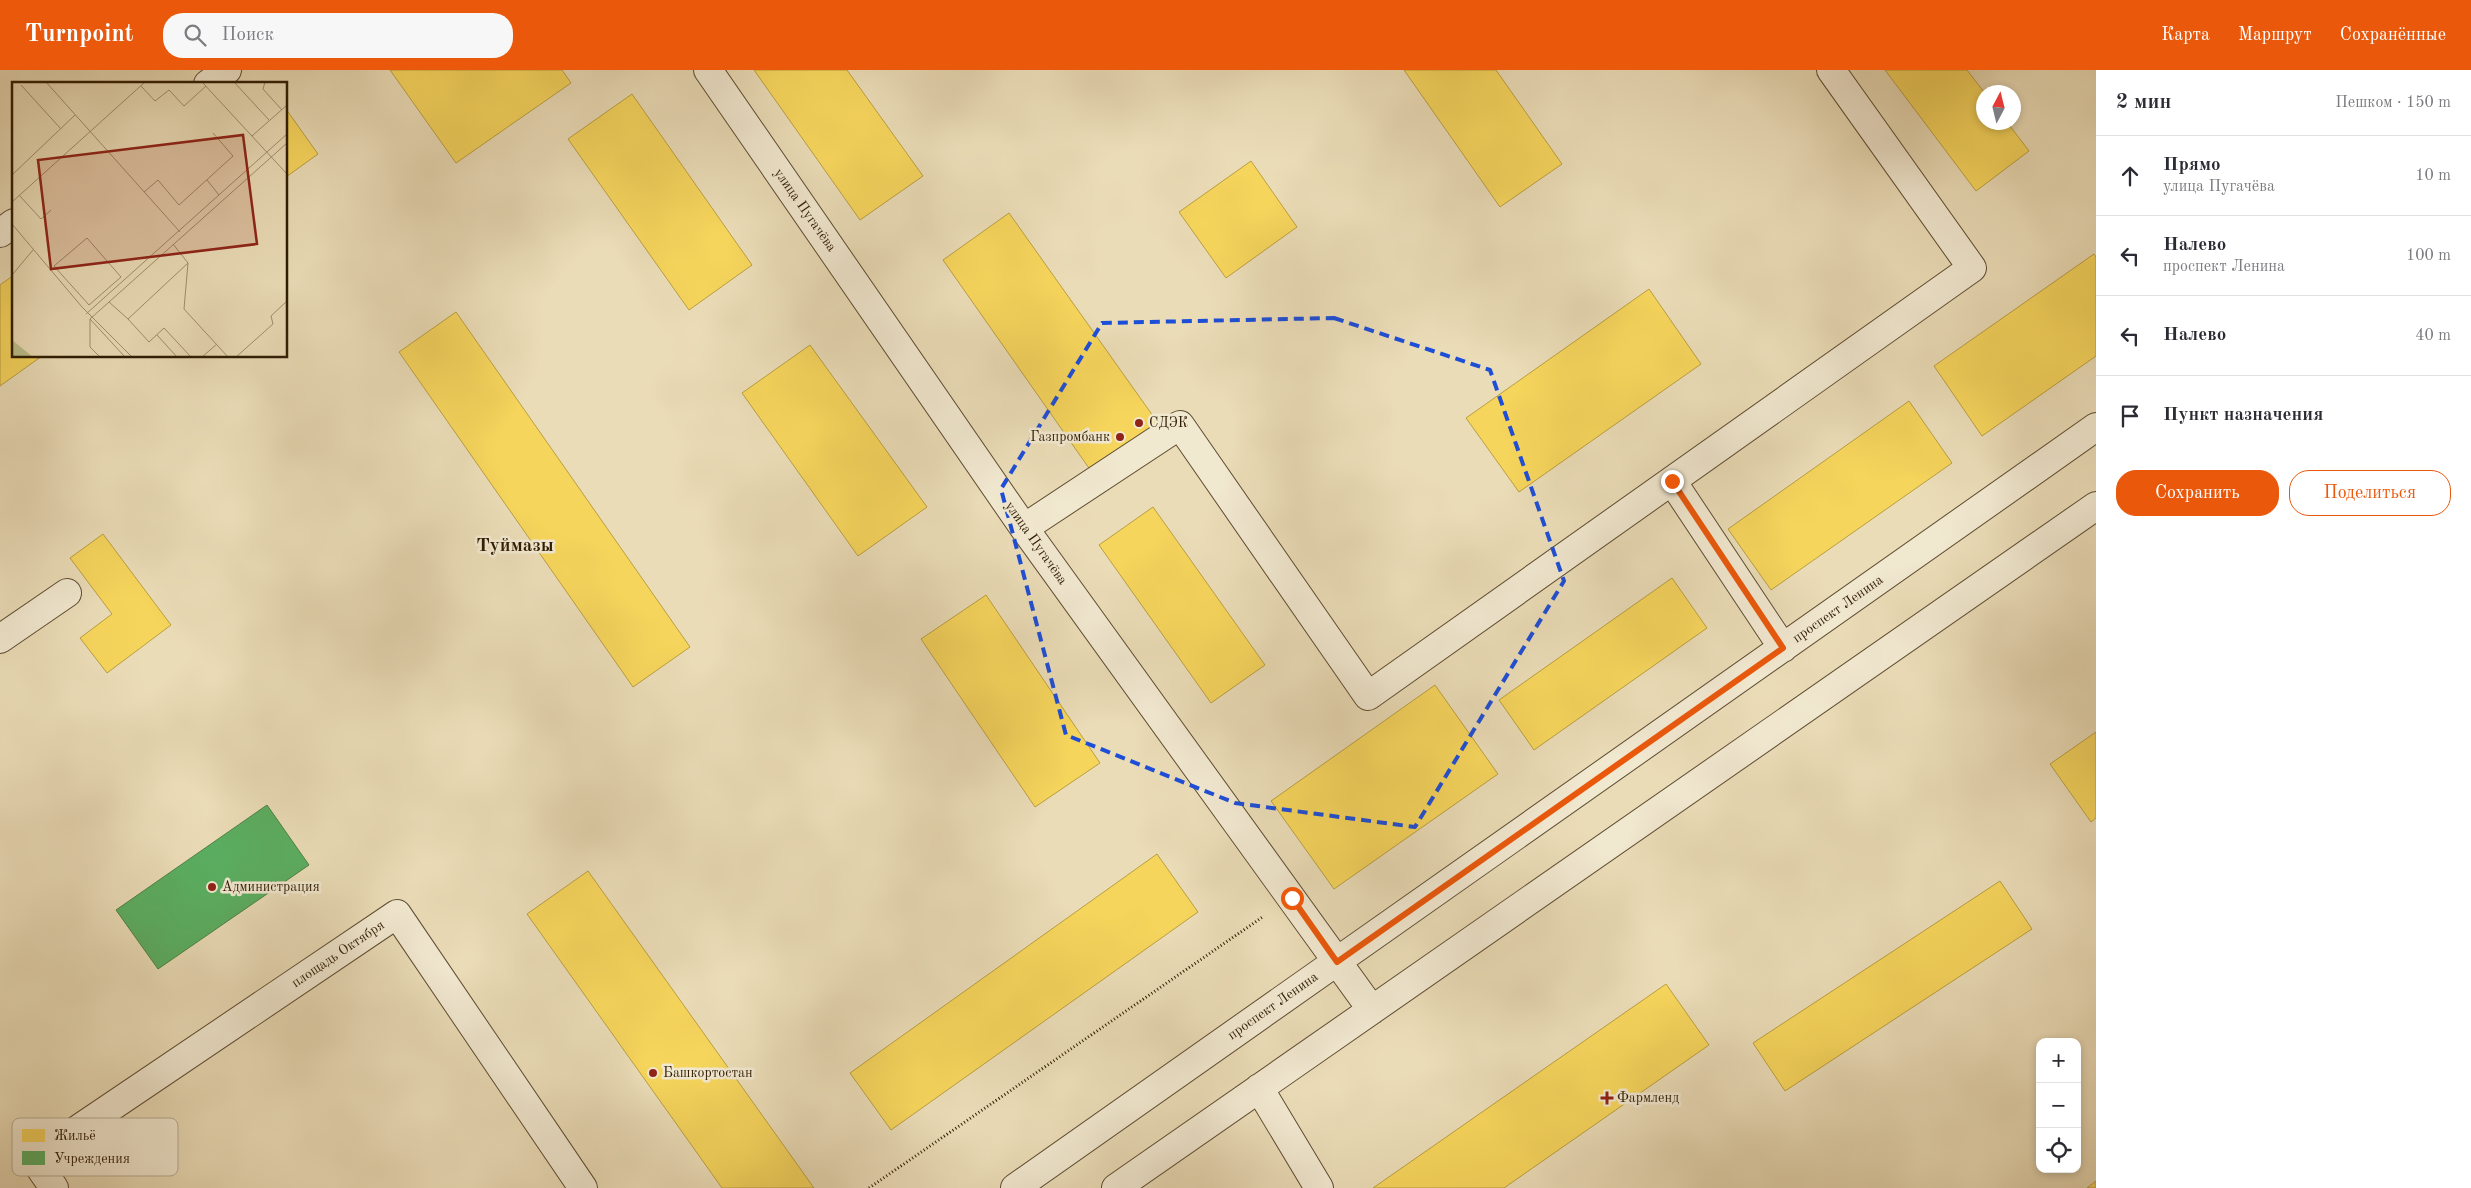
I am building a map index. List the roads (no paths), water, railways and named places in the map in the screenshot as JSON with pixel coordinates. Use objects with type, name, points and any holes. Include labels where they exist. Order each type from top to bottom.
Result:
[{"type":"street","points":[[211,82],[227,70]]},
{"type":"street","name":"улица Пугачёва","points":[[708,70],[1024,528],[1372,1010]]},
{"type":"street","points":[[1024,528],[1180,425],[1368,696],[1972,268],[1831,70]]},
{"type":"street","points":[[0,233],[12,224]]},
{"type":"street","name":"проспект Ленина","points":[[1015,1188],[2096,427]]},
{"type":"street","points":[[1672,481],[1783,648]]},
{"type":"street","points":[[1116,1188],[2096,506]]},
{"type":"street","points":[[0,639],[67,593]]},
{"type":"street","name":"площадь Октября","points":[[95,1118],[397,914],[582,1188]]},
{"type":"street","points":[[1259,1088],[1319,1188]]},
{"type":"street","name":"площадь Октября","points":[[46,1176],[54,1188]]},
{"type":"place","name":"СДЭК","points":[[1139,423]]},
{"type":"place","name":"Газпромбанк","points":[[1120,437]]},
{"type":"place","name":"Администрация","points":[[212,887]]},
{"type":"place","name":"Башкортостан","points":[[653,1073]]},
{"type":"place","name":"Фармленд","points":[[1607,1098]]},
{"type":"district","name":"Туймазы","points":[[515,546]]}]
